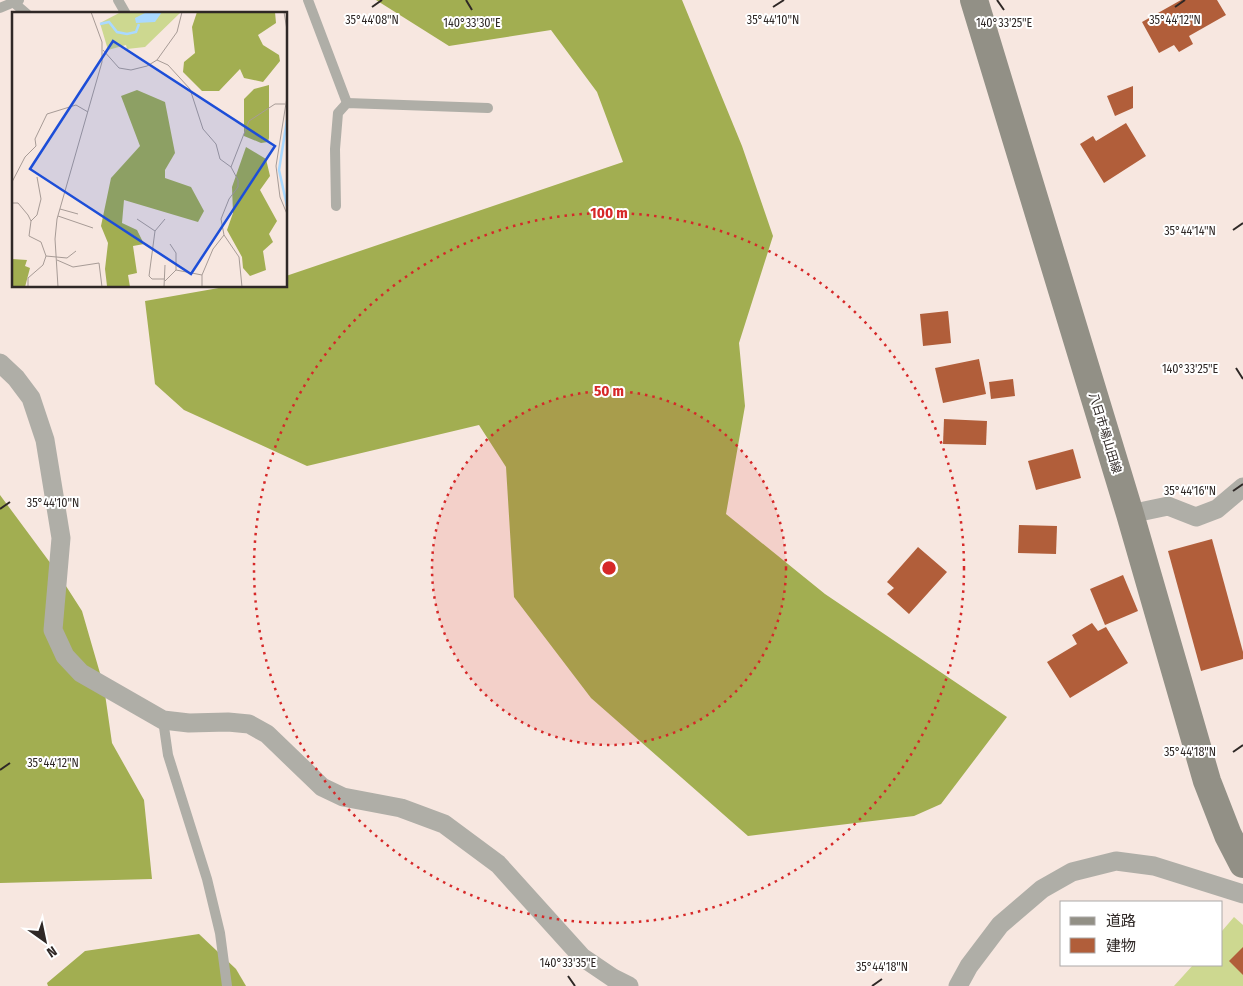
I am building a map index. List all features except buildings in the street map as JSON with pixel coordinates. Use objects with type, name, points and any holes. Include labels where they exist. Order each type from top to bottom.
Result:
[{"type":"main road","name":"八日市場山田線","points":[[974,0],[1130,514],[1207,781],[1243,864]]},
{"type":"street","points":[[0,363],[16,378],[31,398],[45,440],[61,538],[53,630],[66,656],[81,673],[163,720],[189,723],[228,722],[249,724],[267,734],[322,787],[343,797],[401,808],[444,824],[498,864],[582,957],[613,978],[629,986]]},
{"type":"street","points":[[1130,514],[1168,506],[1196,516],[1217,509],[1243,487]]},
{"type":"street","points":[[958,986],[1000,925],[1042,889],[1072,872],[1116,861],[1154,866],[1243,894]]},
{"type":"lane","points":[[118,0],[125,12]]},
{"type":"lane","points":[[308,0],[347,103]]},
{"type":"lane","points":[[0,8],[16,1],[25,12]]},
{"type":"lane","points":[[347,103],[488,108]]},
{"type":"lane","points":[[336,206],[335,149],[338,114],[347,103]]},
{"type":"lane","points":[[163,720],[168,755],[207,878],[220,933],[227,986]]},
{"type":"green space","points":[[376,0],[682,0],[742,146],[773,236],[739,343],[745,406],[726,514],[825,594],[1007,717],[941,804],[914,816],[748,836],[591,698],[514,597],[506,467],[479,425],[307,466],[184,410],[155,384],[145,301],[219,288],[288,288],[288,275],[623,162],[597,92],[551,30],[449,46]]},
{"type":"green space","points":[[0,495],[57,572],[82,611],[104,687],[112,743],[144,800],[152,879],[0,883]]},
{"type":"green space","points":[[1234,917],[1243,925],[1243,986],[1174,986],[1192,966],[1223,966],[1223,930]]},
{"type":"green space","points":[[199,934],[236,969],[246,986],[48,986],[47,983],[85,951]]}]
